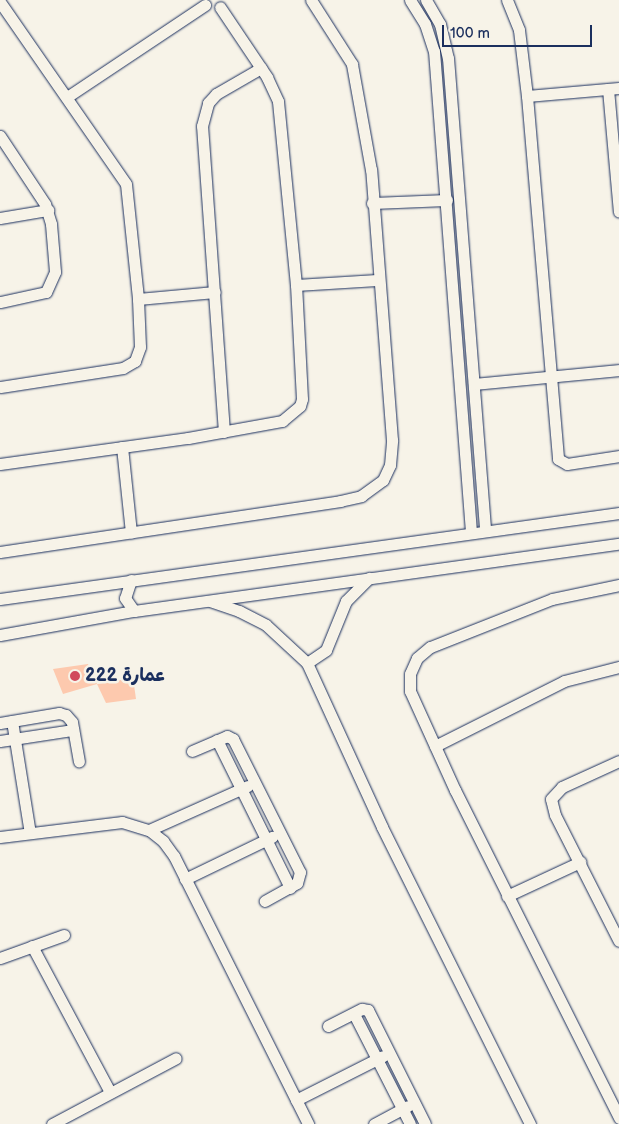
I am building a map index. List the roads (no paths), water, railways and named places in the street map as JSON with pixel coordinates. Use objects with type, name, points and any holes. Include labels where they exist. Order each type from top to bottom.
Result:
[{"type":"street","points":[[0,552],[340,501],[361,496],[384,480],[390,465],[392,440],[377,280],[371,170],[352,64],[311,0]]},
{"type":"street","points":[[410,0],[431,37],[447,200],[472,531]]},
{"type":"street","points":[[426,0],[440,24],[447,46],[485,529]]},
{"type":"street","points":[[507,0],[519,30],[527,96],[558,459],[567,464],[619,456]]},
{"type":"street","points":[[0,2],[126,184],[138,299],[140,348],[136,361],[130,366],[0,387]]},
{"type":"street","points":[[0,464],[224,432],[282,421],[300,406],[302,398],[296,285],[278,101],[261,68],[221,3],[212,9],[204,2],[67,97]]},
{"type":"street","points":[[224,432],[203,114],[216,94],[261,68]]},
{"type":"street","points":[[527,96],[613,88],[619,212]]},
{"type":"street","points":[[440,119],[453,118]]},
{"type":"street","points":[[0,136],[48,210],[55,272],[50,289],[39,294],[0,302]]},
{"type":"street","points":[[372,203],[447,200]]},
{"type":"street","points":[[0,218],[48,210]]},
{"type":"street","points":[[296,285],[377,280]]},
{"type":"street","points":[[138,299],[215,292]]},
{"type":"street","points":[[454,300],[467,299]]},
{"type":"street","points":[[474,384],[619,370]]},
{"type":"street","points":[[122,447],[131,533]]},
{"type":"street","points":[[0,599],[485,529],[619,513]]},
{"type":"street","points":[[0,635],[134,611],[619,544]]},
{"type":"street","points":[[307,662],[326,650],[346,601],[370,577]]},
{"type":"street","points":[[131,580],[125,598],[134,611]]},
{"type":"street","points":[[619,585],[552,599],[430,647],[417,658],[410,674],[410,691],[435,746],[619,1118]]},
{"type":"street","points":[[210,601],[239,611],[266,625],[307,662],[382,827],[530,1124]]},
{"type":"street","points":[[435,746],[564,681],[619,667]]},
{"type":"street","points":[[0,723],[59,713],[69,718],[79,761]]},
{"type":"street","points":[[12,721],[30,833]]},
{"type":"street","points":[[0,740],[73,730]]},
{"type":"street","points":[[192,751],[226,736],[233,739],[301,876],[290,888],[265,901]]},
{"type":"street","points":[[217,740],[290,888]]},
{"type":"street","points":[[619,761],[562,787],[551,799],[555,815],[619,941]]},
{"type":"street","points":[[149,830],[255,783]]},
{"type":"street","points":[[0,837],[122,822],[149,830],[169,848],[308,1124]]},
{"type":"street","points":[[185,879],[280,833]]},
{"type":"street","points":[[508,896],[580,862]]},
{"type":"street","points":[[0,958],[64,934]]},
{"type":"street","points":[[32,946],[110,1092]]},
{"type":"street","points":[[328,1026],[365,1009],[370,1012],[425,1124]]},
{"type":"street","points":[[354,1014],[410,1124]]},
{"type":"street","points":[[296,1100],[389,1053]]},
{"type":"street","points":[[52,1124],[176,1058]]},
{"type":"street","points":[[374,1124],[414,1103]]},
{"type":"place","name":"عمارة 222","points":[[75,676]]}]
